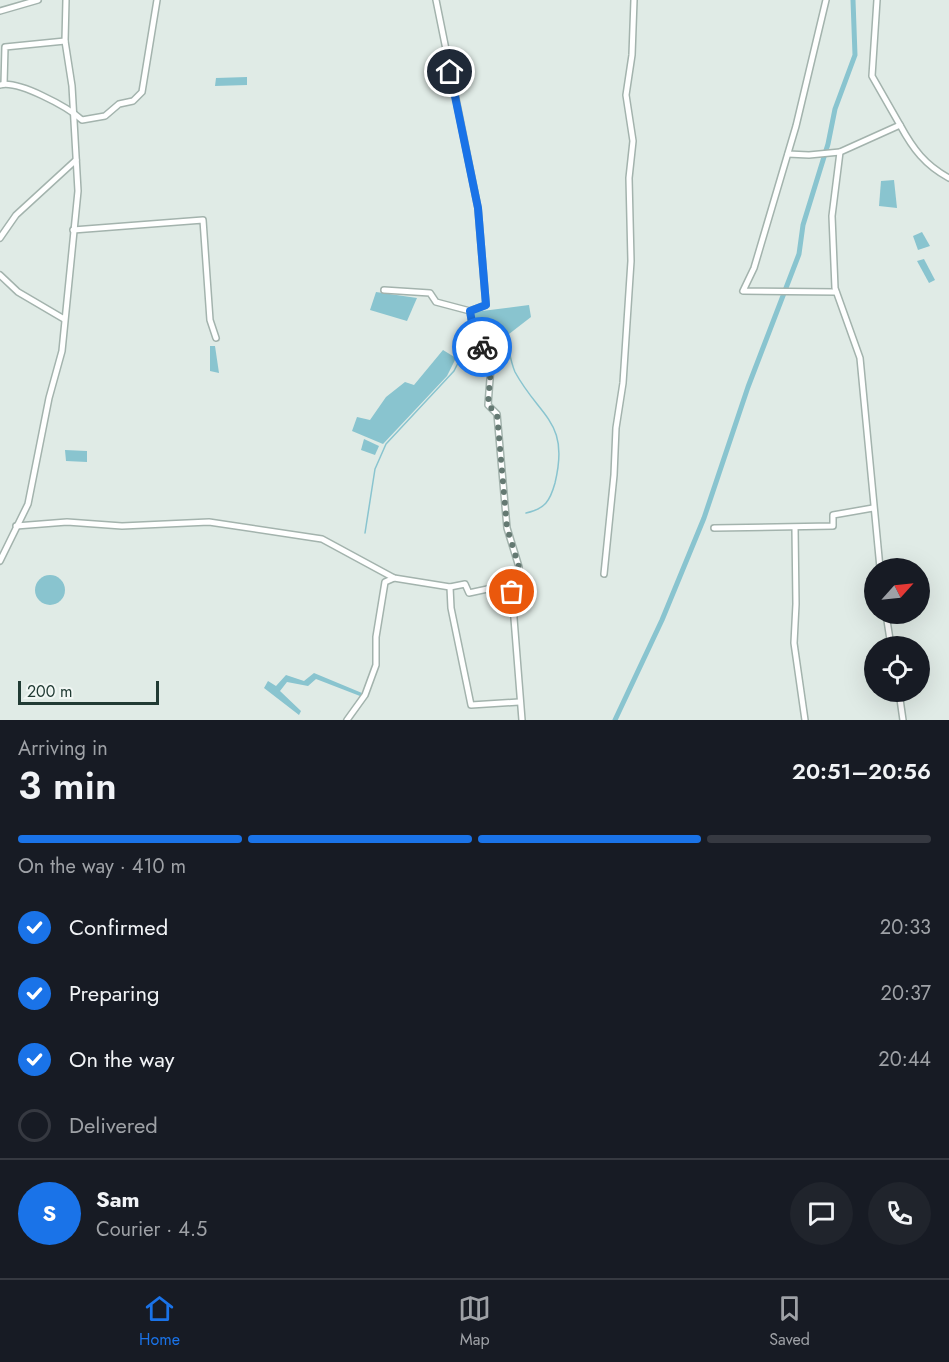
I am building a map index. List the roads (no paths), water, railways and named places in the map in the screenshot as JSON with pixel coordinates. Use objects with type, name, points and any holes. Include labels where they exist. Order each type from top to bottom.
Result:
[{"type":"street","points":[[0,10],[38,0]]},
{"type":"street","points":[[0,561],[28,504],[49,398],[62,351],[78,191],[72,86],[65,41],[66,0]]},
{"type":"street","points":[[65,41],[5,47],[2,84],[28,90],[73,112],[82,120],[105,116],[119,104],[133,102],[142,92],[157,0]]},
{"type":"street","points":[[384,290],[430,292],[436,302],[470,311],[486,305],[478,208],[436,0]]},
{"type":"street","points":[[604,574],[632,261],[629,178],[633,141],[626,95],[632,55],[634,0]]},
{"type":"street","points":[[826,0],[788,154],[754,268],[743,291],[836,292]]},
{"type":"street","points":[[877,0],[872,76],[912,147],[929,167],[949,178]]},
{"type":"street","points":[[788,154],[809,155],[838,152],[900,125]]},
{"type":"street","points":[[838,152],[832,216],[836,292],[860,358],[879,558]]},
{"type":"street","points":[[0,238],[16,215],[76,160]]},
{"type":"street","points":[[73,230],[204,220],[210,320],[216,338]]},
{"type":"street","points":[[0,275],[18,292],[64,319]]},
{"type":"street","points":[[470,311],[475,340],[485,350],[491,366],[488,405],[497,414],[507,528],[519,567],[512,592],[519,657],[519,702],[522,720]]},
{"type":"street","points":[[714,528],[833,526],[833,515],[873,508]]},
{"type":"street","points":[[16,526],[41,526],[67,522],[122,526],[209,522],[322,540],[394,578],[450,587],[465,584],[469,593],[515,583]]},
{"type":"street","points":[[795,528],[794,643],[805,720]]},
{"type":"street","points":[[347,720],[365,695],[376,665],[376,637],[385,582],[394,578]]},
{"type":"street","points":[[450,587],[451,608],[471,705],[519,702]]},
{"type":"street","points":[[900,702],[903,720]]},
{"type":"water","points":[[247,77],[247,85],[215,86],[216,78]]},
{"type":"water","points":[[894,180],[897,208],[879,206],[881,181]]},
{"type":"water","points":[[922,232],[930,246],[918,250],[913,236]]},
{"type":"water","points":[[924,259],[935,280],[929,283],[917,261]]},
{"type":"water","points":[[376,292],[417,298],[407,321],[370,310]]},
{"type":"water","points":[[529,305],[531,317],[509,334],[479,338],[474,312]]},
{"type":"water","points":[[210,346],[215,346],[219,373],[210,371]]},
{"type":"water","points":[[443,350],[456,358],[447,376],[383,444],[352,431],[357,417],[370,420],[386,397],[405,382],[414,385]]},
{"type":"water","points":[[364,439],[379,446],[375,455],[361,450]]},
{"type":"water","points":[[65,450],[87,451],[87,462],[66,461]]},
{"type":"water","points":[[50,575],[56,576],[64,584],[64,596],[56,604],[50,605],[44,604],[36,596],[35,590],[36,584],[44,576]]},
{"type":"water","points":[[314,673],[362,693],[360,696],[316,679],[308,686],[287,682],[280,691],[301,711],[299,715],[264,688],[268,681],[276,686],[286,675],[304,681]]},
{"type":"waterway","points":[[615,720],[662,620],[704,518],[748,387],[799,254],[803,225],[828,144],[835,109],[855,55],[853,0]]},
{"type":"waterway","points":[[481,342],[507,341],[515,372],[556,433],[559,462],[553,489],[546,503],[526,513]]},
{"type":"waterway","points":[[365,533],[375,469],[386,444],[454,371],[466,347],[477,343]]}]
